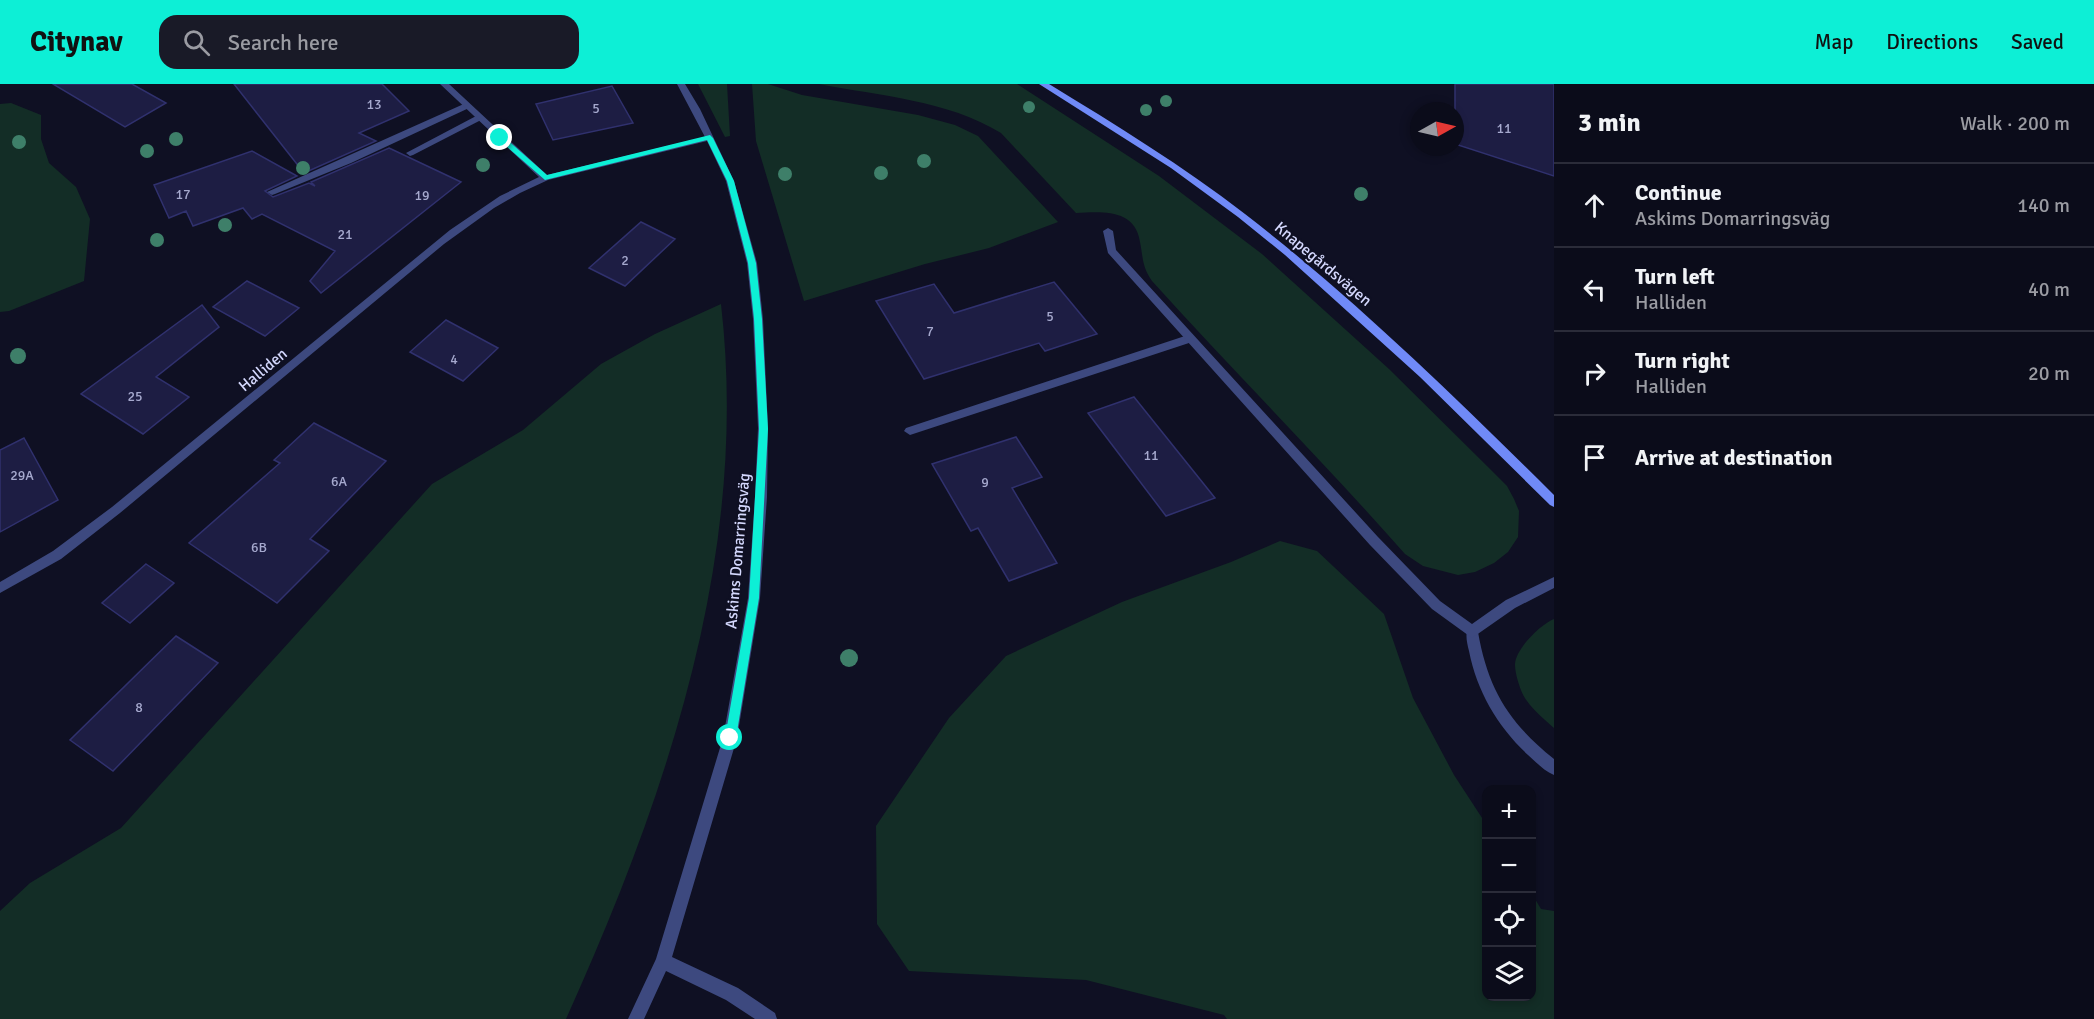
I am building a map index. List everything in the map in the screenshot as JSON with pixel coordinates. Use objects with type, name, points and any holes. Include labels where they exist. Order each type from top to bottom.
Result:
[{"type":"street","name":"Askims Domarringsväg","points":[[636,1019],[663,961],[730,738],[754,598],[761,497],[763,429],[758,319],[752,263],[730,181],[681,84]]},
{"type":"street","name":"Knapegårdsvägen","points":[[1043,84],[1192,179],[1305,267],[1387,340],[1554,502]]},
{"type":"street","points":[[449,85],[465,106],[545,178]]},
{"type":"street","points":[[272,192],[348,161],[465,106]]},
{"type":"street","points":[[410,153],[478,118]]},
{"type":"street","name":"Halliden","points":[[0,588],[57,555],[116,510],[472,218],[520,188],[545,178],[710,138]]},
{"type":"street","points":[[1108,231],[1111,251],[1188,339],[1436,605],[1472,632],[1476,661],[1492,703],[1511,730],[1554,768]]},
{"type":"street","points":[[910,431],[1188,339]]},
{"type":"street","points":[[1472,632],[1487,618],[1529,592],[1554,582]]},
{"type":"street","points":[[663,961],[732,994],[769,1019]]},
{"type":"green space","points":[[698,84],[727,84],[730,136],[725,137]]},
{"type":"green space","points":[[752,84],[768,84],[802,95],[918,115],[955,125],[978,136],[1058,222],[989,248],[925,264],[804,301],[756,141]]},
{"type":"green space","points":[[819,84],[1017,84],[1159,176],[1262,254],[1389,369],[1507,486],[1519,511],[1518,537],[1508,552],[1494,563],[1475,572],[1458,575],[1423,566],[1405,554],[1152,281],[1145,266],[1137,231],[1131,223],[1116,214],[1076,213],[1001,133],[980,122],[936,106]]},
{"type":"green space","points":[[11,103],[41,115],[41,139],[49,163],[76,187],[90,219],[84,281],[9,311],[0,312],[0,104]]},
{"type":"green space","points":[[721,304],[727,397],[723,489],[711,581],[692,671],[667,760],[637,848],[566,1019],[0,1019],[0,911],[30,883],[121,828],[432,484],[523,430],[601,364],[655,334]]},
{"type":"green space","points":[[1280,541],[1317,551],[1384,614],[1413,698],[1454,775],[1482,818],[1482,1001],[1536,1001],[1536,901],[1541,909],[1554,911],[1554,1019],[1227,1019],[1224,1015],[1086,980],[909,971],[877,924],[876,826],[949,718],[1006,656],[1122,602],[1231,562]]},
{"type":"green space","points":[[1554,619],[1554,728],[1536,712],[1525,698],[1515,665],[1524,645],[1542,626]]},
{"type":"building","points":[[53,84],[132,84],[166,103],[125,127]]},
{"type":"building","points":[[234,84],[382,84],[409,111],[359,133],[376,141],[304,173]]},
{"type":"building","points":[[1455,84],[1554,84],[1554,176],[1464,147],[1464,102],[1455,102]]},
{"type":"building","points":[[612,86],[633,123],[553,140],[536,104]]},
{"type":"building","points":[[389,148],[461,182],[321,293],[310,281],[335,251],[262,214],[252,219],[243,208],[193,226],[186,211],[169,218],[154,185],[252,151],[297,176],[265,191],[273,197],[309,183],[315,186],[311,182]]},
{"type":"building","points":[[641,222],[675,239],[625,286],[589,268]]},
{"type":"building","points":[[247,281],[299,308],[265,336],[213,307]]},
{"type":"building","points":[[1054,282],[1097,334],[1045,351],[1039,343],[924,379],[876,301],[934,284],[954,313]]},
{"type":"building","points":[[202,305],[219,327],[156,377],[189,397],[143,434],[81,394]]},
{"type":"building","points":[[446,320],[498,348],[463,381],[410,352]]},
{"type":"building","points":[[1134,397],[1215,498],[1166,516],[1088,413]]},
{"type":"building","points":[[314,423],[386,461],[310,539],[329,551],[277,603],[189,543],[280,463],[274,460]]},
{"type":"building","points":[[1016,437],[1042,477],[1012,488],[1057,563],[1009,581],[978,528],[971,531],[932,464]]},
{"type":"building","points":[[24,438],[58,500],[0,532],[0,450]]},
{"type":"building","points":[[146,564],[174,583],[130,623],[102,603]]},
{"type":"building","points":[[176,636],[218,663],[113,771],[70,740]]},
{"type":"route","points":[[500,138],[545,178],[710,138],[730,181],[752,263],[758,319],[763,429],[754,598],[730,738]]}]
